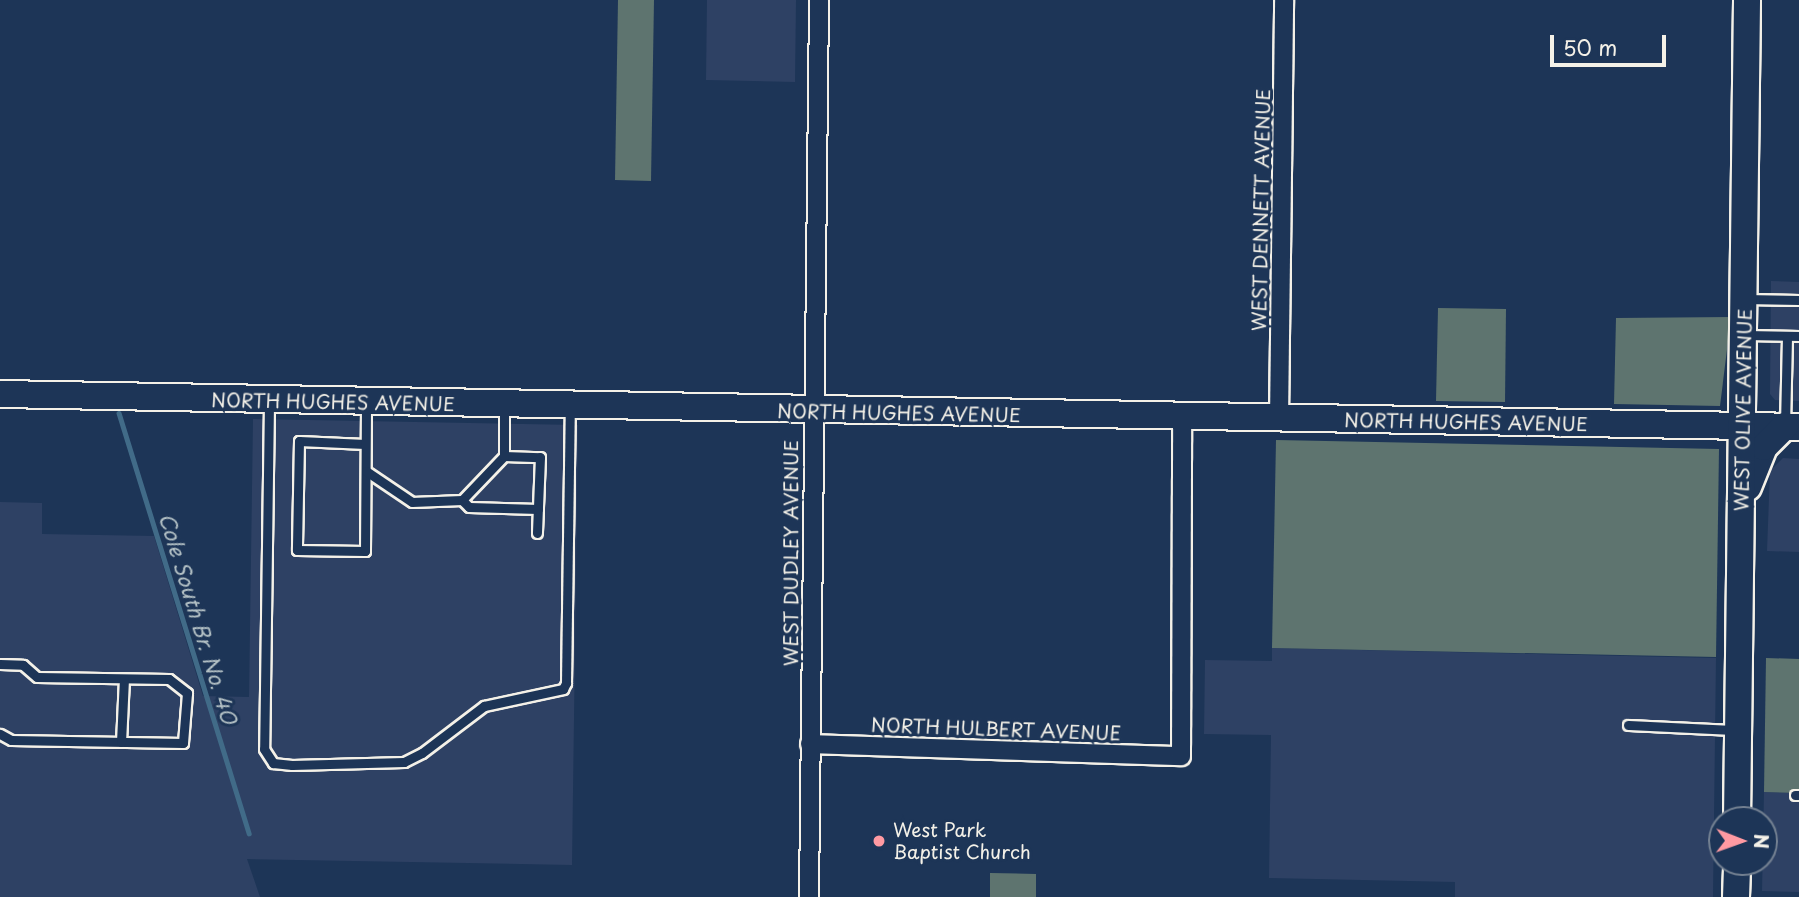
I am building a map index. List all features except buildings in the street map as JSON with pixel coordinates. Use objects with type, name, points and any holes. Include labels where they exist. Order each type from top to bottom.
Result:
[{"type":"street","name":"WEST DUDLEY AVENUE","points":[[809,897],[819,0]]},
{"type":"street","name":"WEST DENNETT AVENUE","points":[[1279,420],[1284,0]]},
{"type":"street","name":"WEST OLIVE AVENUE","points":[[1737,806],[1747,0]]},
{"type":"street","name":"NORTH HUGHES AVENUE","points":[[0,394],[813,412],[1792,426]]},
{"type":"street","name":"NORTH HULBERT AVENUE","points":[[810,744],[1181,756],[1182,418]]},
{"type":"street","points":[[1741,508],[1758,458],[1792,426]]},
{"type":"street","points":[[1736,897],[1737,876]]},
{"type":"lane","points":[[1745,299],[1799,300]]},
{"type":"lane","points":[[1744,335],[1799,336]]},
{"type":"lane","points":[[1787,336],[1792,426]]},
{"type":"lane","points":[[269,401],[264,749],[273,763],[292,765],[404,762],[422,753],[484,706],[563,689],[566,683],[570,407]]},
{"type":"lane","points":[[365,444],[299,441],[297,550],[365,551],[366,403]]},
{"type":"lane","points":[[366,471],[412,502],[462,500],[504,456],[504,406]]},
{"type":"lane","points":[[504,456],[540,457],[537,533]]},
{"type":"lane","points":[[462,500],[469,507],[538,509]]},
{"type":"lane","points":[[0,664],[23,665],[37,677],[169,679],[187,692],[183,743],[11,740],[0,734]]},
{"type":"lane","points":[[121,742],[124,679]]},
{"type":"lane","points":[[1628,725],[1737,730]]},
{"type":"shaded area","points":[[707,0],[796,0],[795,82],[706,80]]},
{"type":"shaded area","points":[[1771,281],[1799,282],[1799,401],[1775,400],[1770,394]]},
{"type":"shaded area","points":[[253,419],[578,425],[572,865],[247,859],[260,897],[0,897],[0,502],[42,503],[42,534],[154,536],[203,696],[249,697]]},
{"type":"shaded area","points":[[1783,458],[1799,459],[1799,552],[1767,551],[1770,471]]},
{"type":"shaded area","points":[[1272,648],[1716,658],[1714,806],[1708,806],[1708,876],[1713,876],[1713,897],[1455,897],[1455,882],[1269,878],[1271,735],[1204,734],[1205,660],[1272,661]]},
{"type":"shaded area","points":[[1764,792],[1799,793],[1799,892],[1762,891],[1762,876],[1778,876],[1778,806],[1764,806]]},
{"type":"green space","points":[[618,0],[654,0],[651,181],[615,180]]},
{"type":"green space","points":[[1438,308],[1506,309],[1505,402],[1436,401]]},
{"type":"green space","points":[[1731,317],[1720,406],[1614,404],[1616,318]]},
{"type":"green space","points":[[1276,440],[1719,449],[1716,657],[1272,648]]},
{"type":"green space","points":[[1766,658],[1799,659],[1799,793],[1764,792]]},
{"type":"green space","points":[[990,873],[1036,874],[1036,897],[990,897]]},
{"type":"waterway","name":"Cole South Br. No. 40","points":[[119,413],[249,833]]},
{"type":"place","name":"West Park Baptist Church","points":[[879,841]]}]
